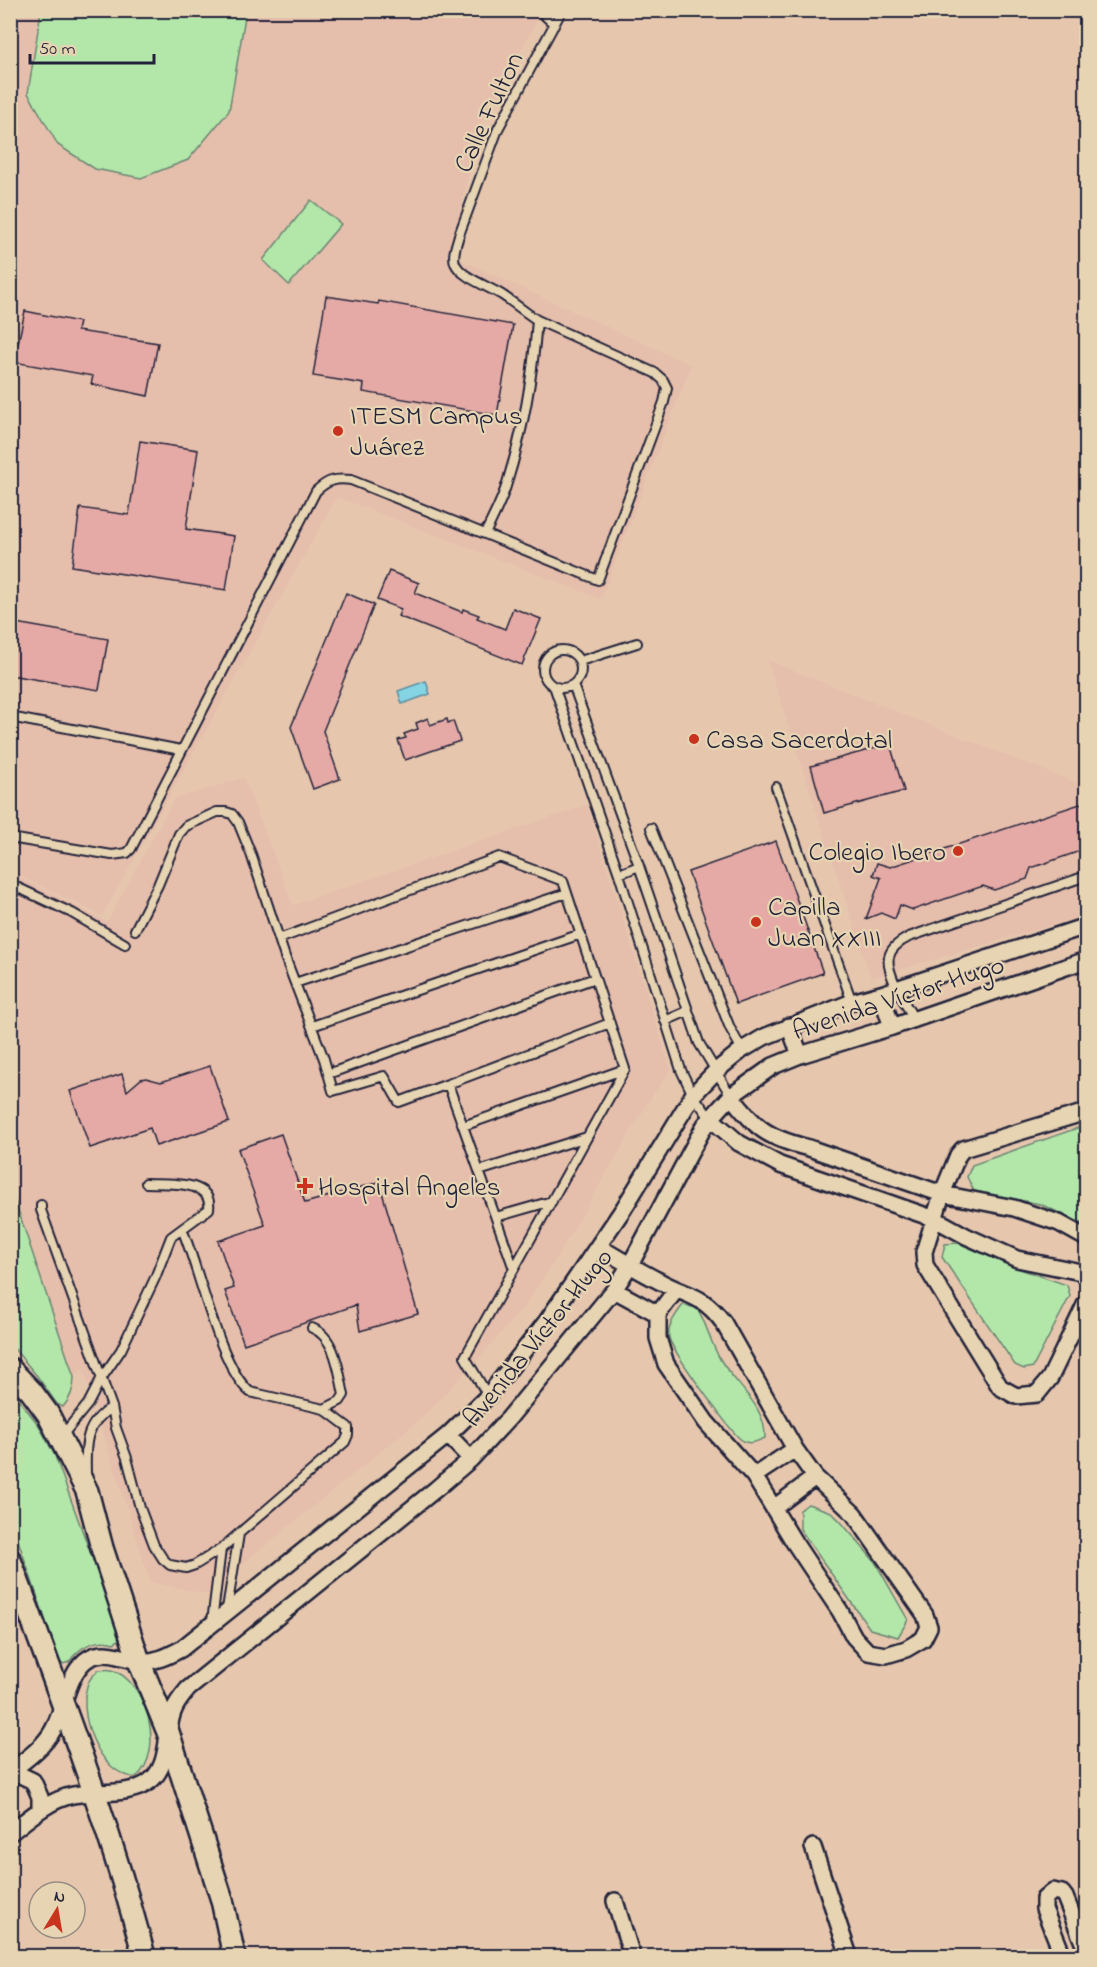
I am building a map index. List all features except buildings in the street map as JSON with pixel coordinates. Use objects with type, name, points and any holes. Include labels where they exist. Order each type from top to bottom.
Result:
[{"type":"main road","points":[[10,1369],[31,1391],[48,1414],[87,1491],[102,1548],[139,1661],[168,1732],[222,1900],[234,1956]]},
{"type":"main road","points":[[10,1560],[63,1703],[132,1909],[144,1956]]},
{"type":"street","points":[[1083,10],[1086,14]]},
{"type":"street","name":"Avenida Víctor Hugo","points":[[139,1661],[166,1657],[212,1625],[448,1435],[488,1396],[547,1321],[599,1247],[693,1095],[716,1071],[742,1050],[789,1026],[852,1002],[1086,926]]},
{"type":"street","name":"Avenida Víctor Hugo","points":[[168,1732],[173,1711],[188,1689],[471,1459],[510,1418],[614,1290],[710,1118],[730,1096],[773,1066],[800,1055],[892,1027],[1086,960]]},
{"type":"street","points":[[881,994],[892,1027]]},
{"type":"street","points":[[789,1026],[800,1055]]},
{"type":"street","points":[[730,1096],[750,1121],[763,1131],[787,1143],[942,1194],[1014,1208],[1059,1223],[1086,1238]]},
{"type":"street","points":[[1086,1112],[963,1149],[958,1155],[942,1194],[924,1252],[925,1265],[1000,1387],[1016,1395],[1037,1394],[1050,1378],[1086,1303]]},
{"type":"street","points":[[710,1118],[739,1143],[768,1160],[935,1219],[1017,1259],[1086,1273]]},
{"type":"street","points":[[800,1173],[809,1149]]},
{"type":"street","points":[[599,1247],[676,1290],[700,1298],[714,1311],[723,1322],[795,1449],[815,1478],[854,1514],[925,1615],[929,1627],[923,1639],[906,1649],[886,1655],[868,1652],[862,1647],[754,1476],[706,1422],[666,1364],[658,1338],[658,1314],[676,1290]]},
{"type":"street","points":[[614,1290],[658,1314]]},
{"type":"street","points":[[448,1435],[471,1459]]},
{"type":"street","points":[[754,1476],[795,1449]]},
{"type":"street","points":[[774,1508],[815,1478]]},
{"type":"street","points":[[40,1810],[40,1797],[33,1781],[11,1771],[43,1744],[52,1732],[81,1663],[91,1656],[105,1654],[139,1661]]},
{"type":"street","points":[[10,1833],[40,1810],[72,1795],[129,1789],[151,1780],[163,1761],[168,1732]]},
{"type":"street","points":[[813,1847],[849,1956]]},
{"type":"street","points":[[1063,1956],[1044,1909],[1044,1899],[1053,1891],[1062,1893],[1065,1897],[1086,1950]]},
{"type":"street","points":[[615,1901],[633,1956]]},
{"type":"lane","points":[[504,10],[517,10]]},
{"type":"lane","points":[[540,10],[554,24]]},
{"type":"lane","name":"Calle Fulton","points":[[537,321],[500,294],[467,276],[454,261],[459,235],[498,129],[562,10]]},
{"type":"lane","points":[[10,838],[112,855],[127,853],[143,827],[316,491],[327,481],[351,480],[597,580],[664,402],[667,388],[663,380],[655,373],[537,321],[527,399],[511,470],[498,507],[485,534]]},
{"type":"lane","points":[[580,661],[637,643]]},
{"type":"lane","points":[[554,686],[560,688],[573,685],[581,674],[580,661],[571,652],[557,651],[546,658],[543,670],[545,677],[554,686],[619,874],[681,1070],[693,1095],[710,1118]]},
{"type":"lane","points":[[573,685],[639,867],[699,1043],[730,1096]]},
{"type":"lane","points":[[10,717],[181,750]]},
{"type":"lane","points":[[776,787],[852,1002]]},
{"type":"lane","points":[[135,930],[158,885],[179,834],[186,826],[217,812],[226,812],[232,814],[238,822],[251,854],[333,1091],[384,1076],[399,1102],[610,1023]]},
{"type":"lane","points":[[651,828],[730,1028],[742,1050]]},
{"type":"lane","points":[[279,939],[499,857],[563,881],[625,1070],[465,1357],[488,1396]]},
{"type":"lane","points":[[619,874],[639,867]]},
{"type":"lane","points":[[914,1019],[891,972],[889,957],[898,942],[1086,876]]},
{"type":"lane","points":[[10,884],[72,913],[125,944]]},
{"type":"lane","points":[[295,983],[567,893]]},
{"type":"lane","points":[[312,1026],[581,934]]},
{"type":"lane","points":[[328,1074],[595,978]]},
{"type":"lane","points":[[665,1021],[688,1011]]},
{"type":"lane","points":[[463,1126],[625,1070]]},
{"type":"lane","points":[[448,1084],[514,1269]]},
{"type":"lane","points":[[479,1171],[587,1137]]},
{"type":"lane","points":[[60,1438],[88,1404],[101,1379],[121,1350],[155,1278],[171,1237],[209,1209],[209,1197],[205,1192],[196,1188],[146,1183]]},
{"type":"lane","points":[[496,1217],[552,1201]]},
{"type":"lane","points":[[41,1205],[44,1220],[112,1407],[140,1508],[154,1545],[170,1565],[186,1568],[195,1566],[221,1549],[345,1442],[348,1427],[324,1409],[250,1392],[242,1385],[235,1376],[223,1346],[183,1229]]},
{"type":"lane","points":[[312,1328],[318,1331],[330,1346],[337,1363],[344,1395],[340,1401],[324,1409]]},
{"type":"lane","points":[[87,1491],[85,1454],[89,1431],[99,1414],[112,1407]]},
{"type":"lane","points":[[227,1613],[239,1534]]},
{"type":"lane","points":[[212,1625],[221,1549]]},
{"type":"shaded area","name":"ITESM Campus Juárez","points":[[10,11],[542,11],[480,125],[450,255],[691,365],[601,599],[337,497],[102,916],[11,871]]},
{"type":"shaded area","name":"Colegio Ibero","points":[[767,660],[1086,787],[1086,915],[871,978]]},
{"type":"shaded area","name":"Hospital Angeles","points":[[244,778],[293,905],[587,805],[671,1070],[650,1099],[559,1254],[526,1304],[483,1354],[423,1417],[206,1594],[150,1582],[83,1368],[74,1377],[11,1186],[11,873],[107,922],[174,799]]},
{"type":"green space","points":[[41,11],[246,11],[229,111],[188,160],[141,178],[95,169],[58,145],[28,93]]},
{"type":"green space","points":[[311,200],[341,224],[289,285],[263,260]]},
{"type":"green space","points":[[1086,1125],[1086,1225],[1040,1204],[974,1191],[967,1177],[972,1165]]},
{"type":"green space","points":[[10,1186],[74,1377],[72,1393],[63,1407],[57,1404],[11,1345]]},
{"type":"green space","points":[[958,1243],[1014,1267],[1067,1285],[1070,1296],[1033,1367],[1024,1369],[1015,1365],[942,1257],[945,1244]]},
{"type":"green space","points":[[683,1305],[697,1308],[720,1359],[755,1405],[764,1426],[765,1438],[748,1443],[737,1436],[680,1358],[669,1338],[669,1329]]},
{"type":"green space","points":[[10,1389],[38,1424],[55,1456],[120,1634],[119,1640],[114,1643],[101,1641],[88,1645],[69,1662],[63,1664],[60,1662],[11,1520]]},
{"type":"green space","points":[[808,1504],[831,1512],[875,1562],[908,1620],[898,1637],[870,1629],[800,1529],[800,1510]]},
{"type":"green space","points":[[98,1670],[112,1670],[124,1677],[135,1688],[143,1702],[151,1735],[150,1751],[145,1766],[136,1777],[123,1774],[111,1766],[93,1740],[85,1709],[85,1694],[89,1681]]},
{"type":"water","points":[[426,681],[430,694],[402,704],[398,691]]},
{"type":"place","name":"ITESM Campus Juárez","points":[[338,431]]},
{"type":"place","name":"Casa Sacerdotal","points":[[694,739]]},
{"type":"place","name":"Colegio Ibero","points":[[958,851]]},
{"type":"place","name":"Capilla Juan XXIII","points":[[756,922]]},
{"type":"place","name":"Hospital Angeles","points":[[305,1186]]}]
